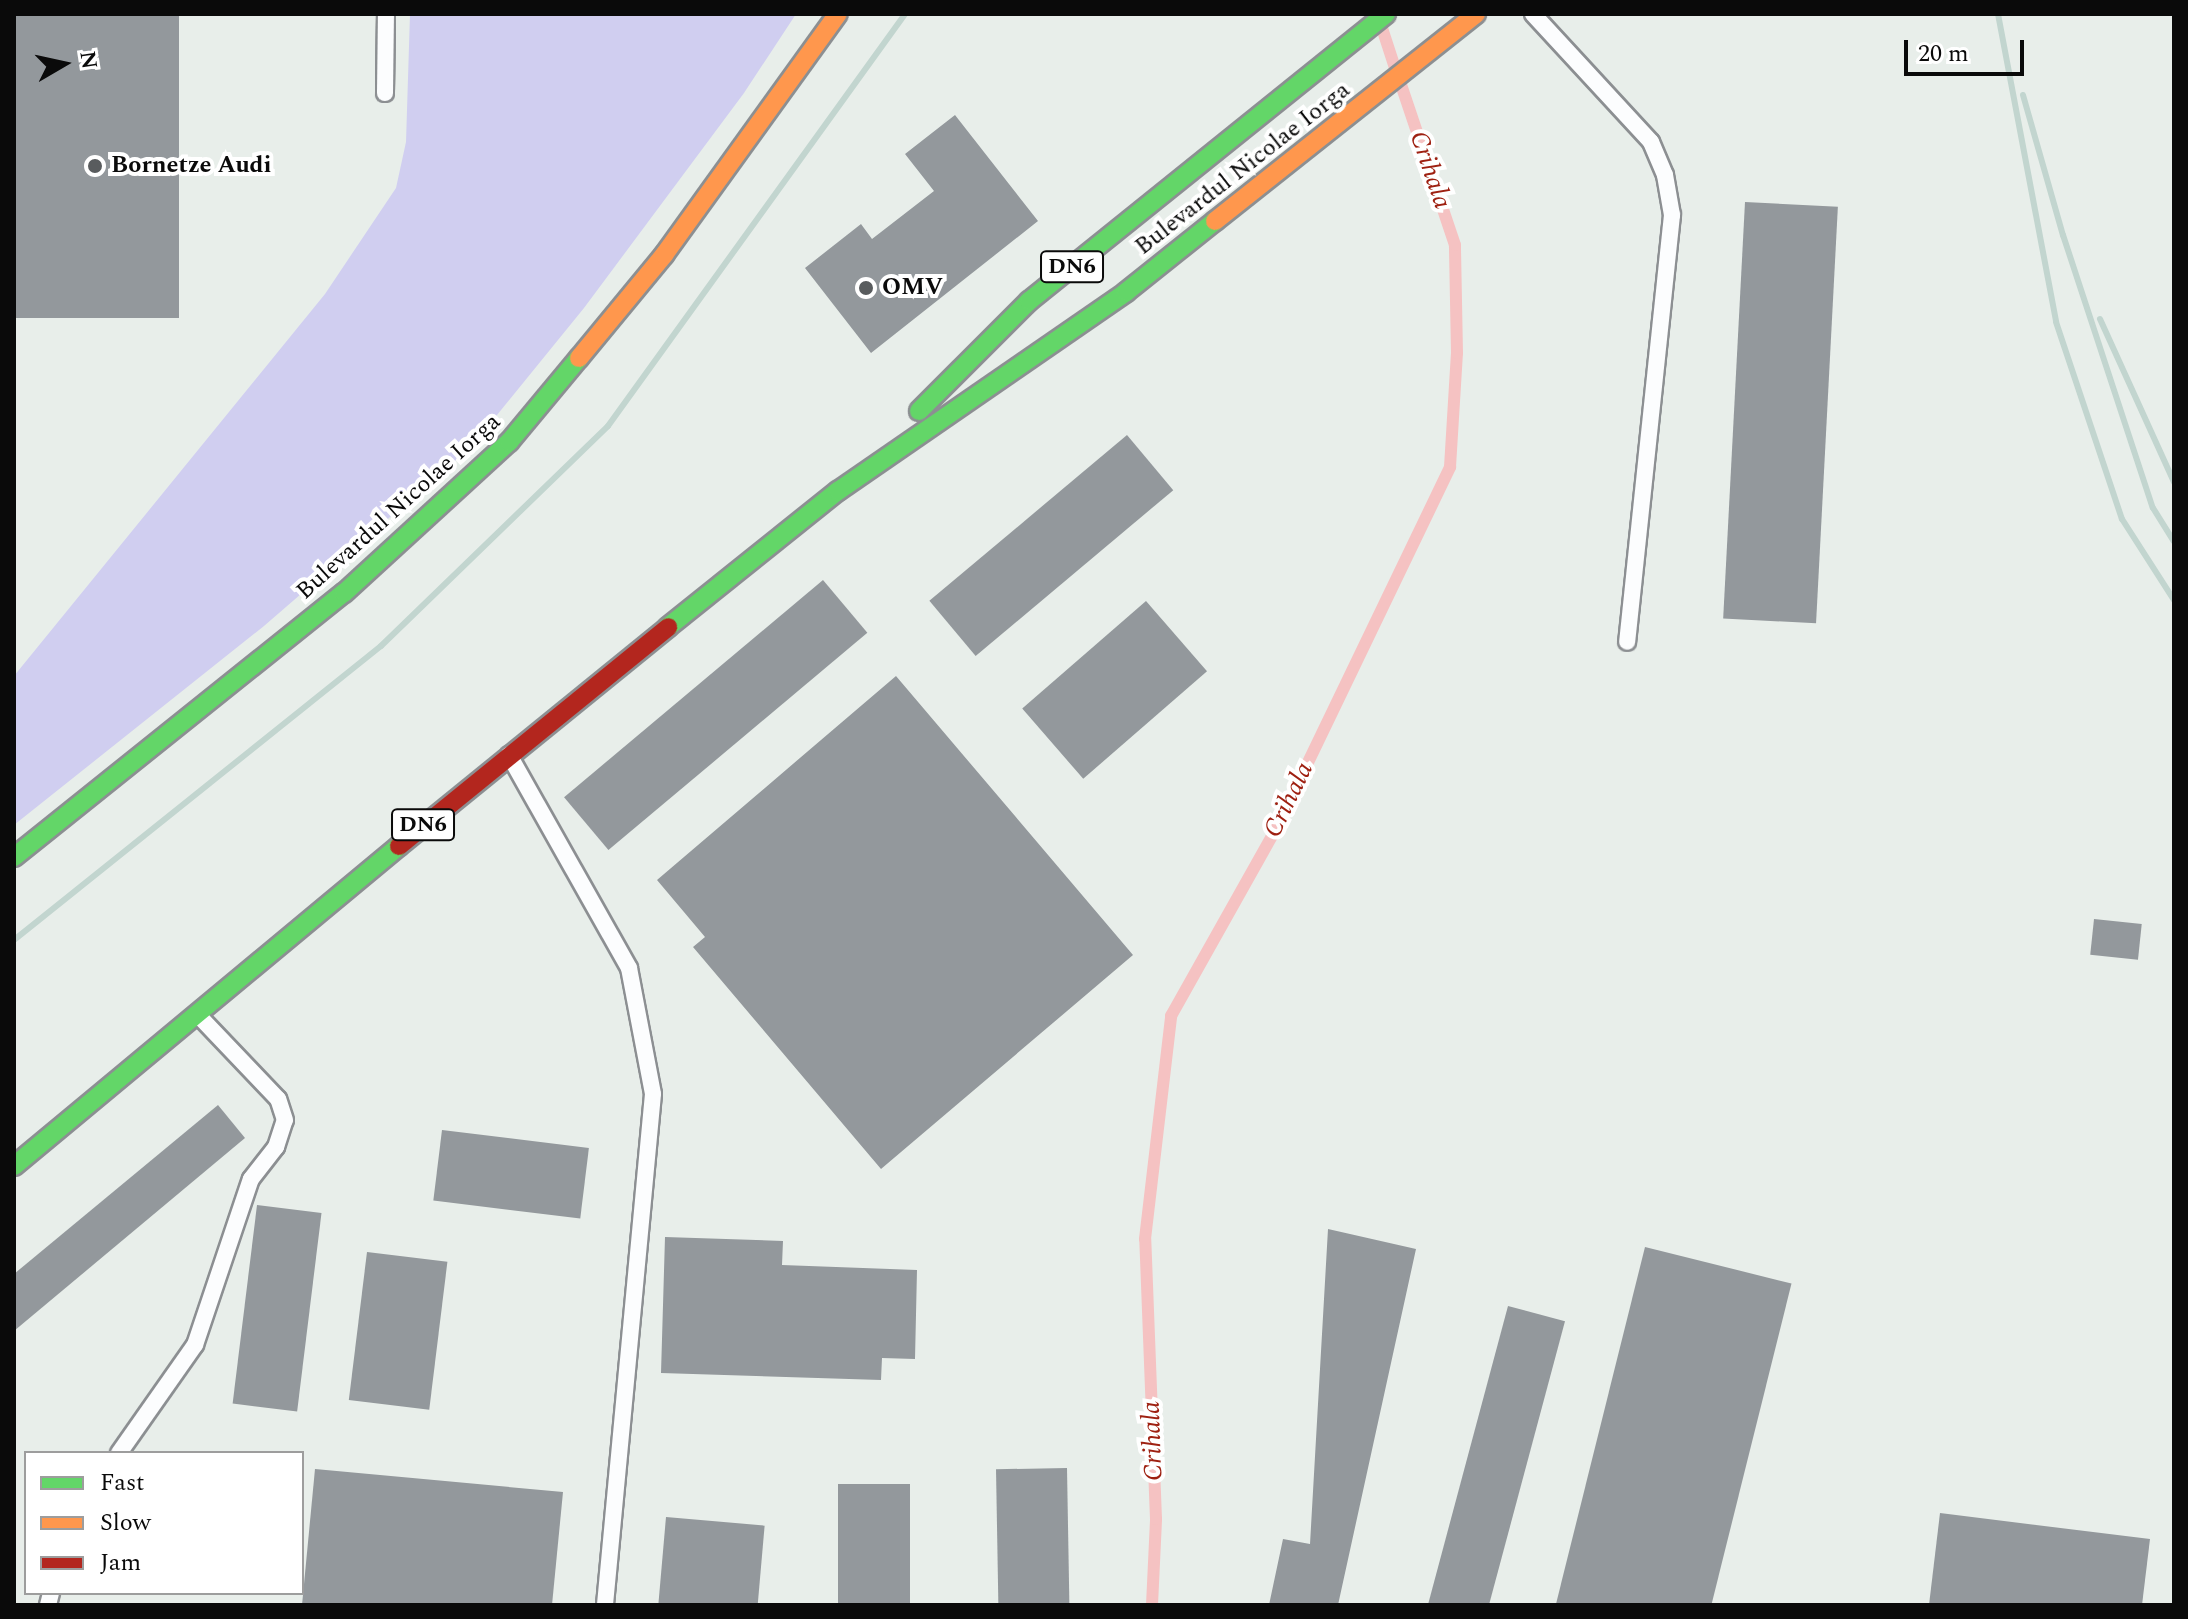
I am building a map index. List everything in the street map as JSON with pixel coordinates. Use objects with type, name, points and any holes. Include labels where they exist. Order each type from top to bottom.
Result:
[{"type":"main road","name":"Bulevardul Nicolae Iorga","points":[[14,857],[344,593],[509,442],[664,255],[838,14]]},
{"type":"main road","name":"Bulevardul Nicolae Iorga","points":[[838,491],[1029,301],[1386,14]]},
{"type":"main road","name":"Bulevardul Nicolae Iorga","points":[[14,1166],[509,754],[838,491],[1126,292],[1473,16]]},
{"type":"lane","points":[[385,93],[386,14]]},
{"type":"lane","points":[[1533,14],[1651,142],[1665,175],[1672,215],[1627,642]]},
{"type":"lane","points":[[509,754],[629,968],[653,1094],[605,1605]]},
{"type":"lane","points":[[120,1451],[195,1345],[251,1179],[276,1147],[285,1120],[278,1099],[197,1014]]},
{"type":"shaded area","points":[[14,14],[2174,14],[2174,1605],[14,1605]]},
{"type":"shaded area","points":[[410,14],[796,14],[744,93],[584,308],[471,447],[264,626],[14,825],[14,676],[325,294],[396,188],[406,142]]},
{"type":"building","name":"Bornetze Audi","points":[[14,14],[179,14],[179,318],[14,318]]},
{"type":"building","points":[[955,115],[1038,221],[871,353],[805,268],[861,224],[872,239],[934,191],[905,154]]},
{"type":"building","points":[[1745,202],[1838,207],[1816,623],[1723,618]]},
{"type":"building","points":[[1127,435],[1173,490],[976,656],[929,601]]},
{"type":"building","points":[[823,580],[867,633],[608,850],[564,797]]},
{"type":"building","points":[[1146,601],[1207,671],[1083,779],[1022,709]]},
{"type":"building","points":[[896,676],[1133,955],[881,1169],[693,947],[705,937],[657,880]]},
{"type":"building","points":[[2094,919],[2142,924],[2138,960],[2090,955]]},
{"type":"building","points":[[218,1105],[245,1138],[14,1331],[14,1274]]},
{"type":"building","points":[[442,1130],[589,1148],[580,1219],[433,1200]]},
{"type":"building","points":[[257,1205],[322,1213],[297,1411],[233,1404]]},
{"type":"building","points":[[1328,1229],[1416,1249],[1338,1605],[1269,1605],[1283,1539],[1310,1544]]},
{"type":"building","points":[[665,1237],[783,1241],[782,1265],[917,1270],[915,1359],[882,1358],[881,1380],[661,1373]]},
{"type":"building","points":[[1645,1247],[1792,1284],[1711,1605],[1556,1605]]},
{"type":"building","points":[[367,1252],[447,1262],[429,1410],[349,1400]]},
{"type":"building","points":[[1508,1306],[1565,1321],[1489,1605],[1428,1604]]},
{"type":"building","points":[[1067,1468],[1069,1605],[998,1605],[996,1469]]},
{"type":"building","points":[[315,1469],[563,1492],[552,1605],[302,1605]]},
{"type":"building","points":[[838,1484],[910,1484],[910,1605],[838,1605]]},
{"type":"building","points":[[1940,1513],[2150,1539],[2142,1605],[1929,1605]]},
{"type":"building","points":[[666,1517],[765,1526],[758,1605],[658,1605]]},
{"type":"waterway","name":"Crihala","points":[[1382,28],[1395,68]]},
{"type":"waterway","name":"Crihala","points":[[1152,1605],[1156,1519],[1145,1239],[1171,1016],[1275,831],[1450,467],[1457,353],[1455,245],[1401,85]]},
{"type":"railway","points":[[14,940],[381,646],[608,426],[905,14]]},
{"type":"railway","points":[[1998,14],[2056,322],[2122,519],[2174,600]]},
{"type":"railway","points":[[2023,95],[2063,235],[2153,508],[2174,541]]},
{"type":"railway","points":[[2100,319],[2174,482]]},
{"type":"traffic: fast","points":[[919,411],[1029,301],[1386,14]]},
{"type":"traffic: fast","points":[[668,627],[838,491],[1126,292],[1215,221]]},
{"type":"traffic: fast","points":[[14,857],[344,593],[509,442],[579,358]]},
{"type":"traffic: fast","points":[[14,1166],[399,846]]},
{"type":"traffic: slow","points":[[579,358],[664,255],[838,14]]},
{"type":"traffic: slow","points":[[1215,221],[1476,14]]},
{"type":"traffic: jam","points":[[399,846],[668,627]]},
{"type":"place","name":"Bornetze Audi","points":[[95,166]]},
{"type":"place","name":"OMV","points":[[866,288]]}]
